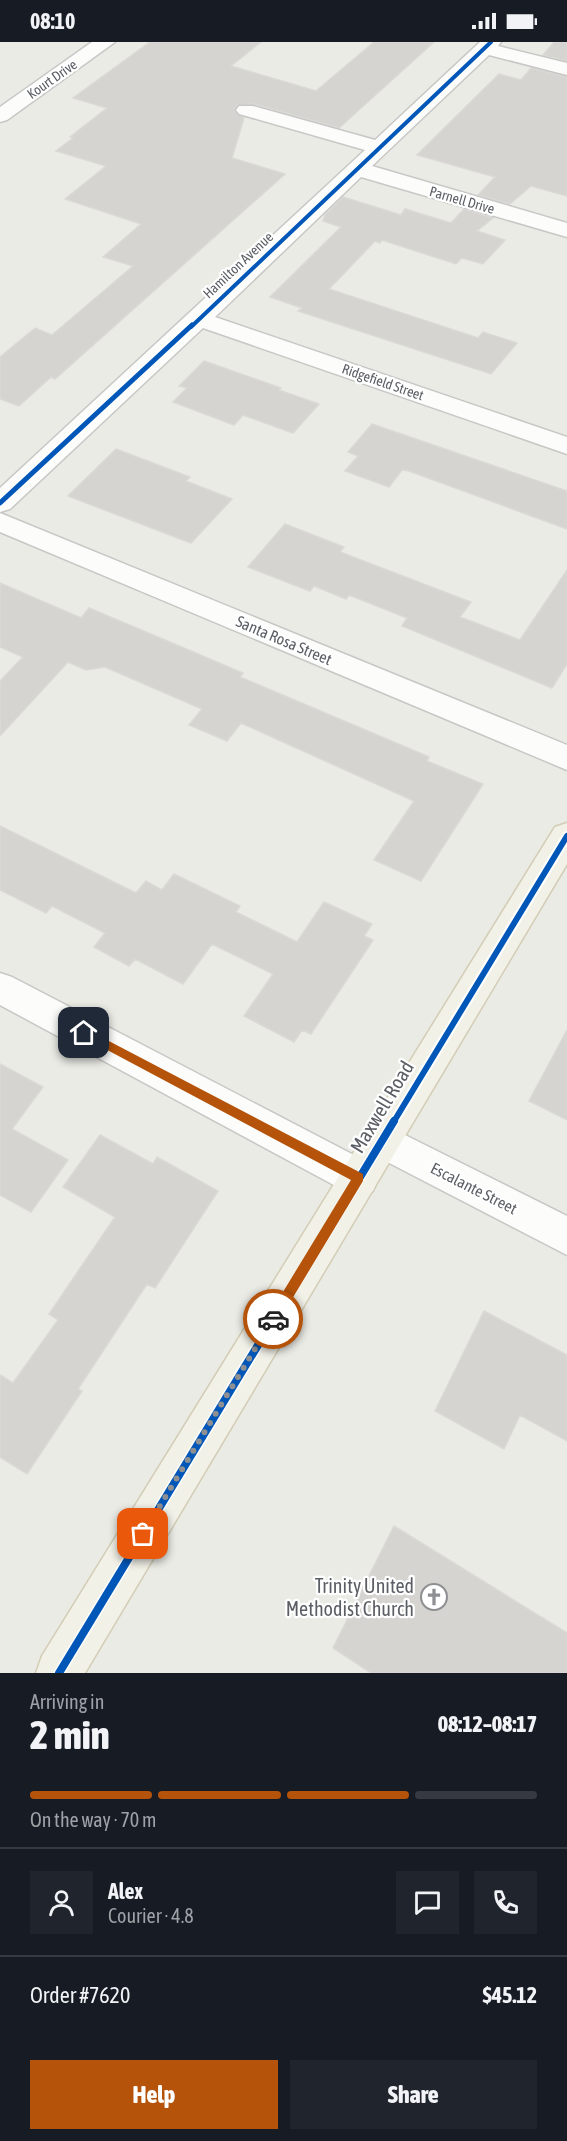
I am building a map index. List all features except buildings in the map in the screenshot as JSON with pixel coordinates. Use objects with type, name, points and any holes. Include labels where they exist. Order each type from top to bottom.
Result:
[{"type":"main road","name":"Maxwell Road","points":[[59,1673],[567,836]]},
{"type":"street","name":"Kourt Drive","points":[[0,116],[105,42]]},
{"type":"street","points":[[488,45],[567,69]]},
{"type":"street","name":"Hamilton Avenue","points":[[0,503],[199,319],[488,45]]},
{"type":"street","points":[[246,110],[380,148]]},
{"type":"street","name":"Parnell Drive","points":[[358,169],[567,230]]},
{"type":"street","name":"Ridgefield Street","points":[[199,319],[567,446]]},
{"type":"street","name":"Santa Rosa Street","points":[[0,522],[567,758]]},
{"type":"street","points":[[0,988],[359,1178]]},
{"type":"street","name":"Escalante Street","points":[[381,1140],[567,1236]]},
{"type":"cycle path","points":[[0,503],[199,319],[491,42]]},
{"type":"cycle path","points":[[59,1673],[567,836]]},
{"type":"way so far","points":[[143,1534],[273,1319]]},
{"type":"place","name":"Trinity United Methodist Church","points":[[434,1597]]},
{"type":"route","points":[[84,1033],[359,1178],[273,1319]]}]
